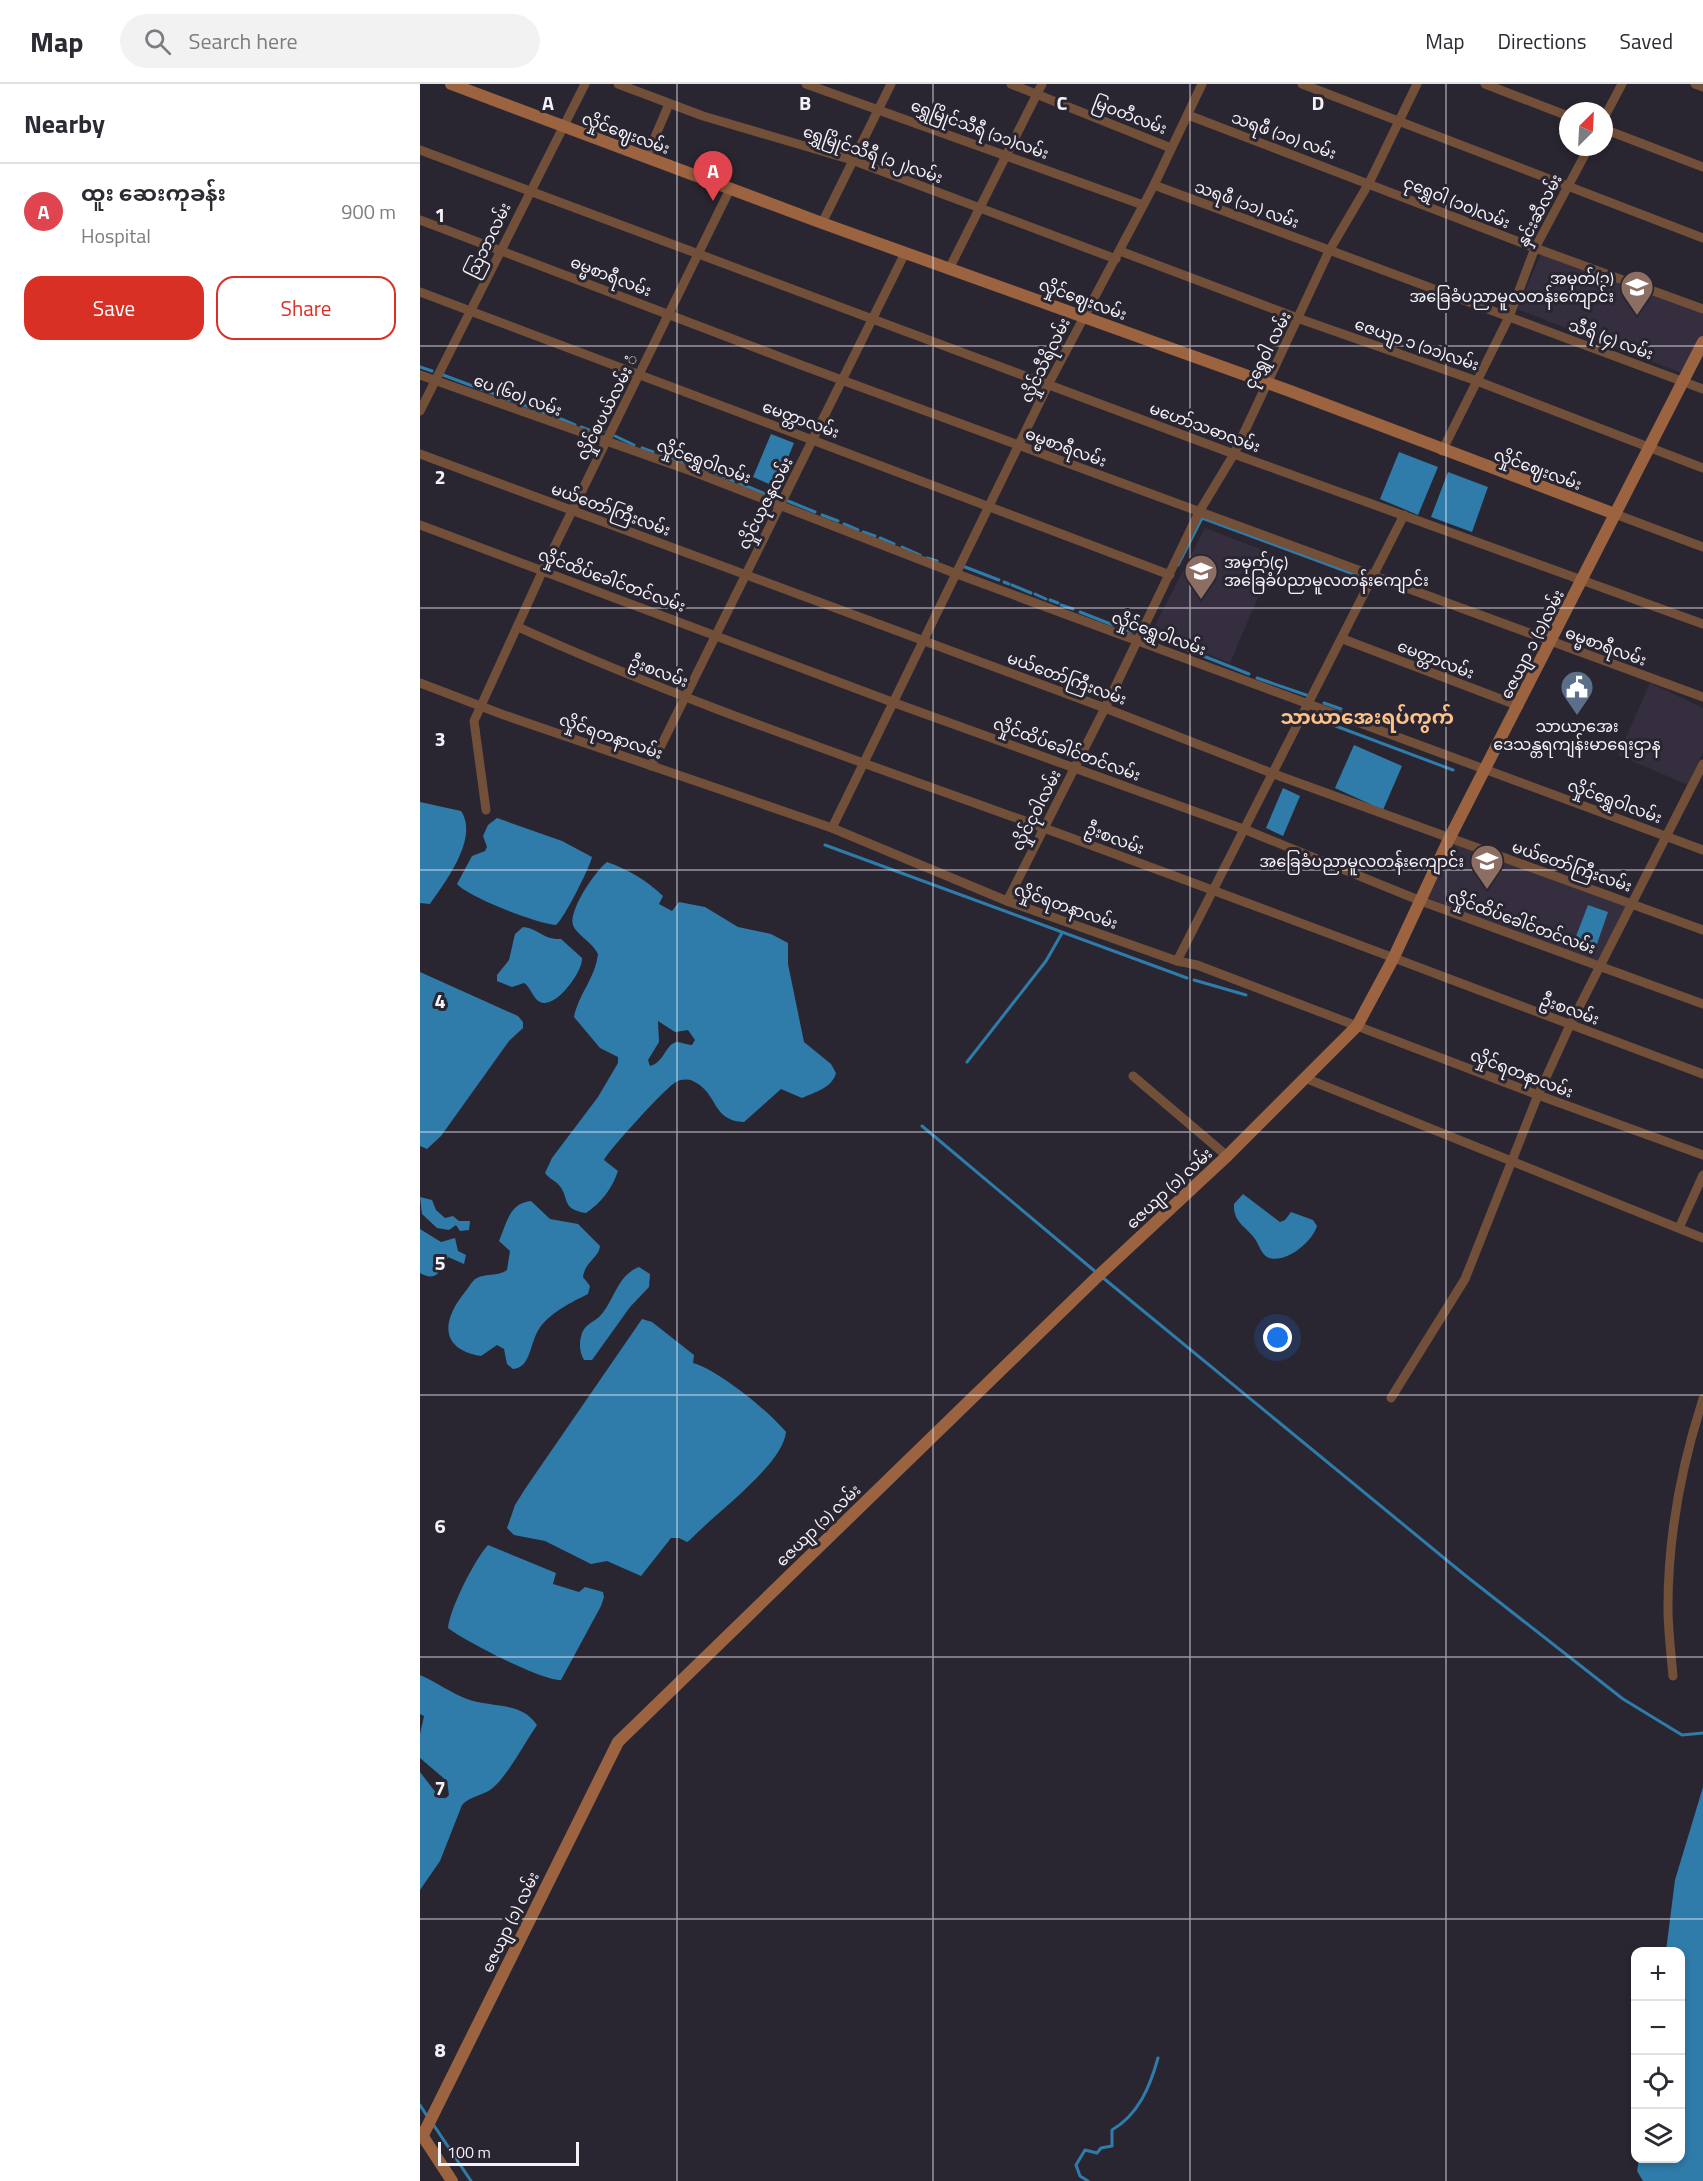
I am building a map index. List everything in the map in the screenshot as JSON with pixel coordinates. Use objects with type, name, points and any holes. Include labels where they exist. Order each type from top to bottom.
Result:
[{"type":"street","name":"လှိုင်ဈေးလမ်း","points":[[451,84],[822,223],[1266,383],[1442,451],[1703,547]]},
{"type":"street","name":"သြဘာလမ်း","points":[[420,411],[585,84]]},
{"type":"street","name":"ရွှေမြိုင်သီရီ (၁၂)လမ်း","points":[[618,84],[669,104],[852,160],[1118,255]]},
{"type":"street","name":"ရွှေမြိုင်သီရီ (၁၁)လမ်း","points":[[806,84],[1007,154],[1143,205]]},
{"type":"street","points":[[822,223],[891,84]]},
{"type":"street","name":"မြဝတီလမ်း","points":[[1011,84],[1171,148]]},
{"type":"street","points":[[949,269],[1042,84]]},
{"type":"street","points":[[1302,84],[1703,238]]},
{"type":"street","name":"ငုရွှေဝါ လမ်း","points":[[1139,635],[1199,512],[1234,454],[1266,383],[1300,319],[1329,251],[1369,183],[1417,84]]},
{"type":"street","points":[[1485,84],[1559,113]]},
{"type":"street","points":[[1612,102],[1622,84]]},
{"type":"street","points":[[1695,84],[1703,87]]},
{"type":"street","name":"လှိုင်သီရိလမ်း","points":[[832,828],[1048,385],[1154,185],[1188,115],[1198,85]]},
{"type":"street","points":[[646,158],[669,104]]},
{"type":"street","name":"သရဖီ (၁၀) လမ်း","points":[[1188,115],[1369,183]]},
{"type":"street","points":[[1613,132],[1703,167]]},
{"type":"street","points":[[420,150],[697,256]]},
{"type":"street","name":"နှင်းဆီလမ်း","points":[[1442,451],[1509,317],[1535,248],[1584,156]]},
{"type":"street","name":"ငုရွှေဝါ (၁၀)လမ်း","points":[[1369,183],[1535,248],[1703,309]]},
{"type":"street","name":"သရဖီ (၁၁) လမ်း","points":[[1154,185],[1509,317]]},
{"type":"street","name":"လှိုင်စပယ်လမ်း ံ","points":[[486,810],[474,721],[480,705],[543,570],[730,189]]},
{"type":"street","name":"ဓမ္မစာရီလမ်း","points":[[420,220],[1020,446],[1375,574],[1551,642],[1703,697]]},
{"type":"street","name":"လှိုင်ယုဇနလမ်း","points":[[651,766],[683,697],[716,636],[906,253]]},
{"type":"street","name":"ဇေယျာ ၁ (၁၁)လမ်း","points":[[1118,255],[1477,381],[1703,468]]},
{"type":"street","name":"မဟော်သဓာလမ်း","points":[[697,256],[873,318],[1234,454],[1703,624]]},
{"type":"street","name":"မေတ္တာလမ်း","points":[[420,292],[1170,575]]},
{"type":"street","name":"သီရိ (၄) လမ်း","points":[[1509,317],[1703,389]]},
{"type":"street","name":"ဇေယျာ ၁ (၁)လမ်း","points":[[1357,1026],[1393,959],[1449,839],[1519,706],[1703,342]]},
{"type":"street","name":"ပေ (၆၀) လမ်း","points":[[420,375],[605,443]]},
{"type":"street","name":"လှိုင်ရွှေဝါလမ်း","points":[[605,443],[694,472],[781,506],[1139,635],[1485,770],[1703,850]]},
{"type":"street","name":"မယ်တော်ကြီးလမ်း","points":[[420,454],[746,573],[923,642],[1105,708],[1449,839],[1703,930]]},
{"type":"street","points":[[1178,961],[1404,515]]},
{"type":"street","name":"လှိုင်ထိပ်ခေါင်တင်လမ်း","points":[[420,525],[892,702],[1246,830],[1421,901],[1703,1004]]},
{"type":"street","name":"ဦးစလမ်း","points":[[518,627],[599,664],[683,697],[1044,828],[1703,1074]]},
{"type":"street","name":"လှိုင်ငုဝါလမ်း","points":[[1007,901],[1105,708],[1139,635]]},
{"type":"street","name":"မေတ္တာလမ်း","points":[[1343,639],[1519,706]]},
{"type":"street","name":"လှိုင်ရတနာလမ်း","points":[[420,683],[832,828],[1007,901],[1178,961],[1197,965],[1538,1095],[1703,1155]]},
{"type":"street","points":[[1391,1398],[1465,1279],[1538,1095],[1570,1025],[1702,770]]},
{"type":"street","name":"ဇေယျာ (၁) လမ်း","points":[[421,2134],[618,1742],[1096,1278],[1227,1156],[1357,1026]]},
{"type":"street","points":[[1133,1076],[1227,1156]]},
{"type":"street","points":[[1305,1078],[1703,1238]]},
{"type":"street","points":[[1679,1228],[1703,1175]]},
{"type":"street","points":[[1673,1676],[1668,1607],[1676,1501],[1685,1455],[1703,1399]]},
{"type":"street","points":[[421,2134],[452,2181]]},
{"type":"shaded area","points":[[1541,254],[1703,312],[1703,336],[1684,374],[1517,309]]},
{"type":"shaded area","points":[[1205,528],[1276,555],[1230,663],[1151,633]]},
{"type":"shaded area","points":[[1650,683],[1703,708],[1703,752],[1688,785],[1618,755]]},
{"type":"shaded area","points":[[1455,844],[1627,904],[1600,964],[1428,898]]},
{"type":"water","points":[[771,434],[794,443],[776,487],[753,477]]},
{"type":"water","points":[[1399,452],[1438,467],[1418,515],[1380,499]]},
{"type":"water","points":[[1448,472],[1488,487],[1472,532],[1431,517]]},
{"type":"water","points":[[1354,745],[1402,766],[1383,810],[1335,788]]},
{"type":"water","points":[[1283,788],[1300,796],[1283,836],[1266,828]]},
{"type":"water","points":[[420,802],[461,811],[465,822],[466,834],[458,859],[430,904],[420,903]]},
{"type":"water","points":[[497,818],[562,841],[592,857],[565,913],[556,925],[504,909],[475,896],[457,884],[472,856],[485,851],[487,847],[483,836],[488,825]]},
{"type":"water","points":[[607,862],[637,876],[663,896],[659,904],[672,911],[679,902],[705,907],[738,927],[771,934],[788,943],[788,964],[804,1042],[831,1064],[836,1073],[827,1086],[802,1098],[781,1089],[744,1122],[726,1117],[707,1092],[693,1081],[676,1082],[638,1119],[604,1160],[618,1171],[605,1195],[586,1213],[572,1208],[561,1188],[545,1173],[552,1158],[598,1097],[618,1063],[618,1057],[600,1048],[574,1017],[594,971],[598,954],[575,928],[573,919],[584,891]],"holes":[[[658,1021],[675,1032],[688,1030],[695,1040],[692,1045],[673,1043],[659,1061],[650,1066],[648,1060],[659,1042]]]},
{"type":"water","points":[[1588,905],[1608,912],[1596,947],[1575,939]]},
{"type":"water","points":[[523,927],[550,938],[561,939],[582,958],[579,971],[569,986],[550,1002],[544,1003],[537,1000],[524,983],[512,987],[497,981],[497,975],[509,960],[515,934]]},
{"type":"water","points":[[420,972],[518,1016],[523,1022],[523,1028],[509,1041],[441,1136],[427,1149],[420,1146]]},
{"type":"water","points":[[1243,1194],[1280,1222],[1285,1220],[1291,1212],[1313,1220],[1317,1226],[1310,1238],[1298,1250],[1276,1259],[1269,1258],[1236,1216],[1234,1204]]},
{"type":"water","points":[[420,1197],[432,1200],[436,1210],[445,1218],[453,1216],[459,1221],[470,1221],[469,1230],[460,1231],[456,1225],[449,1230],[437,1228],[422,1214]]},
{"type":"water","points":[[531,1201],[550,1219],[578,1224],[600,1246],[584,1272],[583,1277],[590,1286],[588,1294],[561,1308],[543,1323],[536,1334],[527,1359],[519,1368],[513,1369],[507,1364],[504,1349],[497,1345],[481,1356],[458,1347],[451,1340],[449,1323],[457,1303],[473,1281],[507,1270],[510,1251],[499,1241],[513,1210]]},
{"type":"water","points":[[420,1229],[441,1242],[455,1238],[458,1251],[466,1255],[464,1264],[448,1257],[441,1270],[435,1275],[426,1276],[420,1273]]},
{"type":"water","points":[[639,1267],[650,1274],[649,1287],[630,1307],[592,1360],[584,1360],[580,1346],[584,1330],[604,1311],[625,1276]]},
{"type":"water","points":[[642,1319],[652,1322],[694,1355],[693,1363],[742,1392],[786,1432],[782,1445],[773,1459],[746,1489],[687,1542],[679,1538],[671,1538],[641,1576],[607,1561],[591,1564],[545,1541],[514,1535],[507,1528],[515,1505],[525,1489]]},
{"type":"water","points":[[488,1545],[556,1573],[553,1584],[579,1592],[585,1587],[603,1592],[601,1606],[561,1680],[551,1679],[521,1667],[448,1628],[464,1584]]},
{"type":"water","points":[[420,1675],[467,1699],[523,1712],[537,1725],[496,1785],[462,1805],[440,1861],[420,1890],[420,1772],[440,1798],[446,1798],[449,1795],[447,1781],[420,1758],[420,1734],[424,1716],[420,1714]]},
{"type":"water","points":[[1703,1787],[1703,2181],[1643,2181],[1637,2171],[1638,2163],[1685,2163],[1685,1947],[1667,1947],[1675,1880]]},
{"type":"waterway","points":[[420,367],[432,371]]},
{"type":"waterway","points":[[443,375],[548,414]]},
{"type":"waterway","points":[[554,416],[575,425]]},
{"type":"waterway","points":[[581,427],[597,433],[604,431]]},
{"type":"waterway","points":[[615,436],[634,445]]},
{"type":"waterway","points":[[642,448],[653,452]]},
{"type":"waterway","points":[[660,454],[688,464]]},
{"type":"waterway","points":[[695,466],[708,471]]},
{"type":"waterway","points":[[715,473],[734,481]]},
{"type":"waterway","points":[[739,483],[770,496]]},
{"type":"waterway","points":[[788,501],[815,512]]},
{"type":"waterway","points":[[822,515],[838,521]]},
{"type":"waterway","points":[[1178,565],[1202,518],[1359,576]]},
{"type":"waterway","points":[[844,524],[858,530]]},
{"type":"waterway","points":[[863,532],[875,536]]},
{"type":"waterway","points":[[880,538],[894,544]]},
{"type":"waterway","points":[[902,547],[920,555]]},
{"type":"waterway","points":[[927,558],[937,561]]},
{"type":"waterway","points":[[965,567],[999,580]]},
{"type":"waterway","points":[[1004,582],[1009,584]]},
{"type":"waterway","points":[[1012,585],[1031,593]]},
{"type":"waterway","points":[[1035,594],[1046,599]]},
{"type":"waterway","points":[[1050,600],[1058,603]]},
{"type":"waterway","points":[[1061,605],[1073,609]]},
{"type":"waterway","points":[[1080,612],[1113,625]]},
{"type":"waterway","points":[[1118,627],[1132,632],[1138,630]]},
{"type":"waterway","points":[[1145,633],[1249,674]]},
{"type":"waterway","points":[[1257,678],[1309,696]]},
{"type":"waterway","points":[[1324,703],[1341,709]]},
{"type":"waterway","points":[[1309,716],[1453,770]]},
{"type":"waterway","points":[[825,845],[1187,978]]},
{"type":"waterway","points":[[967,1062],[1046,961],[1062,933]]},
{"type":"waterway","points":[[1194,980],[1246,995]]},
{"type":"waterway","points":[[922,1126],[1097,1273]]},
{"type":"waterway","points":[[1102,1277],[1466,1576],[1623,1699],[1682,1735],[1703,1733]]},
{"type":"waterway","points":[[1088,2181],[1080,2176],[1076,2165],[1085,2150],[1097,2153],[1101,2148],[1112,2146],[1112,2130],[1129,2116],[1142,2099],[1158,2058]]},
{"type":"waterway","points":[[420,2105],[427,2116]]},
{"type":"waterway","points":[[433,2124],[471,2181]]},
{"type":"place","name":"ထူး ဆေးကုခန်း","points":[[713,201]]},
{"type":"place","name":"အမှတ်(၁) အခြေခံပညာမူလတန်းကျောင်း","points":[[1637,316]]},
{"type":"place","name":"အမှတ်(၄) အခြေခံပညာမူလတန်းကျောင်း","points":[[1201,600]]},
{"type":"place","name":"သာယာအေး ဒေသန္တရကျန်းမာရေးဌာန","points":[[1577,716]]},
{"type":"place","name":"အခြေခံပညာမူလတန်းကျောင်း","points":[[1487,890]]},
{"type":"district","name":"သာယာအေးရပ်ကွက်","points":[[1367,717]]}]
